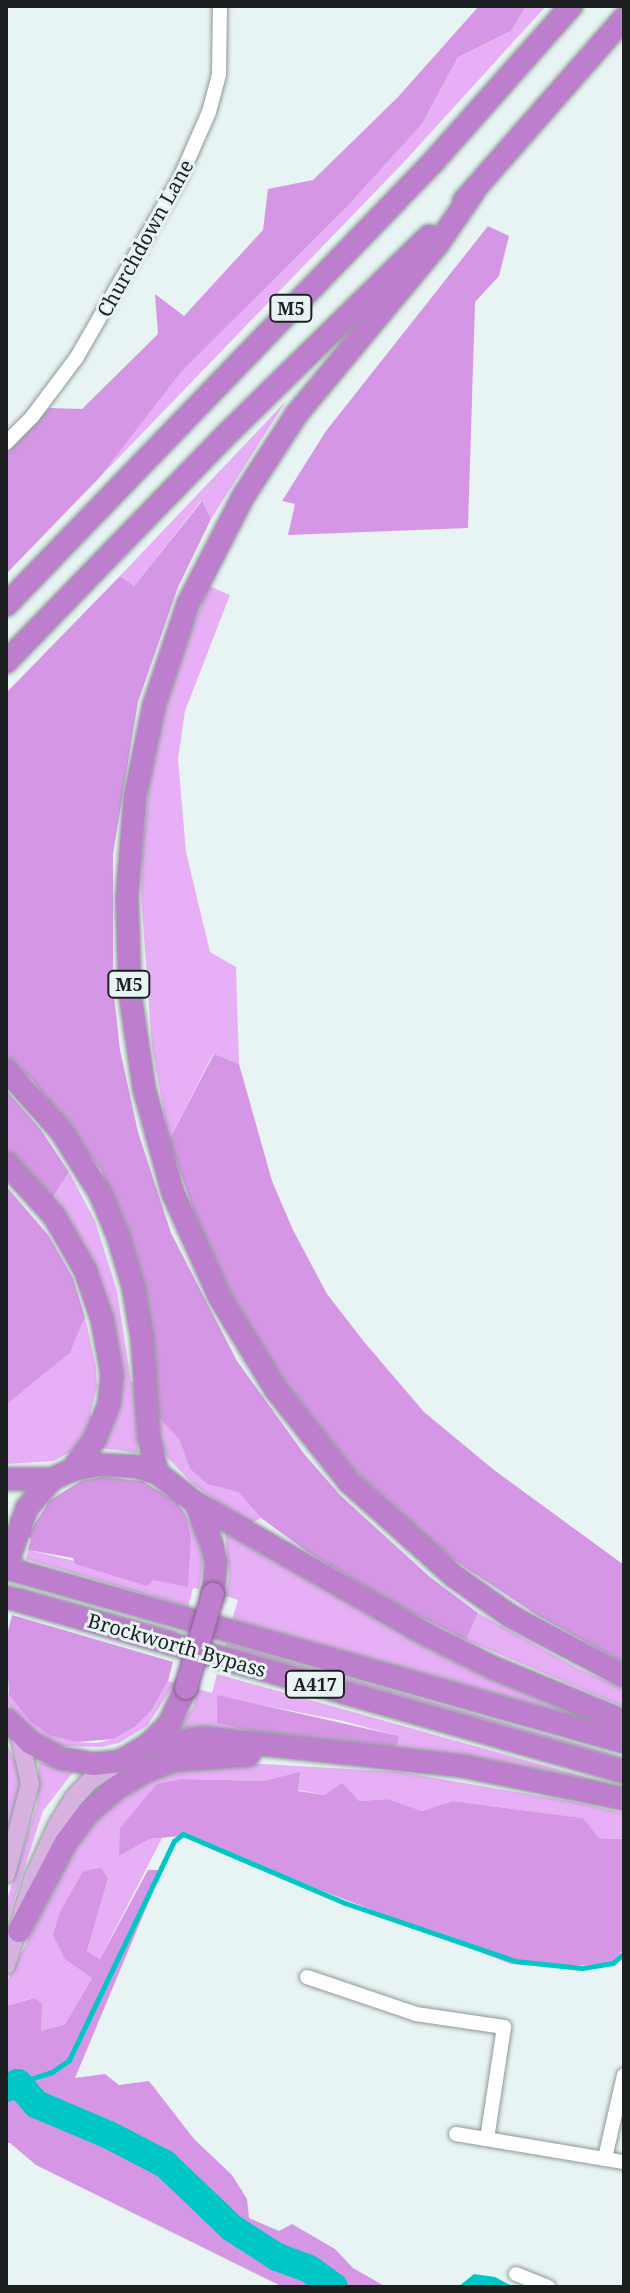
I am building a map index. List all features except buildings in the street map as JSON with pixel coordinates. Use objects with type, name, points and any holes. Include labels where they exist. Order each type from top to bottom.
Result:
[{"type":"highway","name":"M5","points":[[6,605],[434,161],[571,6]]},
{"type":"highway","name":"M5","points":[[6,662],[229,432],[474,191],[624,18]]},
{"type":"highway","name":"M5","points":[[474,191],[437,245],[296,415],[237,507],[188,604],[154,705],[135,797],[127,898],[130,994],[144,1088],[173,1193],[220,1298],[276,1390],[348,1481],[436,1562],[510,1616],[624,1676]]},
{"type":"highway","points":[[6,1070],[61,1131],[100,1193],[118,1236],[142,1338],[149,1438],[157,1473]]},
{"type":"highway","points":[[6,1163],[54,1216],[85,1270],[102,1319],[112,1374],[109,1404],[95,1439],[27,1508],[6,1567]]},
{"type":"highway","points":[[6,1479],[117,1465],[157,1473],[196,1503],[426,1634],[494,1668],[624,1721]]},
{"type":"highway","points":[[12,1726],[44,1752],[94,1764],[121,1761],[149,1744],[169,1724],[186,1688],[213,1594],[216,1562],[196,1503]]},
{"type":"highway","name":"Brockworth Bypass","points":[[6,1567],[624,1742]]},
{"type":"highway","name":"Brockworth Bypass","points":[[6,1597],[624,1772]]},
{"type":"highway","points":[[149,1744],[204,1738],[462,1766],[624,1799]]},
{"type":"highway","points":[[19,1931],[66,1842],[89,1812],[117,1788],[145,1771],[176,1760],[214,1756],[334,1752]]},
{"type":"main road","points":[[6,1874],[30,1784],[30,1770],[12,1726]]},
{"type":"main road","points":[[6,1965],[34,1876],[57,1826],[73,1799],[91,1780],[121,1761]]},
{"type":"street","name":"Churchdown Lane","points":[[6,443],[32,417],[77,357],[180,178],[209,112],[219,74],[220,6]]},
{"type":"street","points":[[307,1977],[416,2014],[504,2027],[487,2139]]},
{"type":"street","points":[[605,2158],[624,2075]]},
{"type":"street","points":[[456,2134],[624,2162]]},
{"type":"street","points":[[516,2274],[548,2287]]},
{"type":"shaded area","points":[[479,6],[526,6],[511,31],[458,57],[422,124],[344,210],[182,371],[100,477],[6,574],[6,454],[49,408],[82,409],[158,334],[155,294],[184,316],[263,230],[268,189],[313,180],[398,97]]},
{"type":"shaded area","points":[[526,6],[546,6],[404,162],[100,477],[182,371],[344,210],[422,124],[458,57],[511,31]]},
{"type":"shaded area","points":[[488,226],[509,236],[499,276],[475,302],[468,528],[288,535],[295,504],[282,501],[326,431]]},
{"type":"shaded area","points":[[286,401],[211,519],[201,501],[134,586],[120,576]]},
{"type":"shaded area","points":[[202,501],[211,519],[178,587],[138,702],[113,854],[113,986],[120,1050],[138,1132],[171,1233],[237,1361],[305,1455],[341,1496],[430,1577],[478,1613],[466,1640],[395,1604],[309,1553],[261,1518],[238,1492],[207,1484],[190,1469],[179,1439],[158,1417],[121,1219],[101,1170],[33,1081],[6,1056],[6,693],[120,576],[134,586]]},
{"type":"shaded area","points":[[209,586],[230,595],[185,711],[178,759],[186,852],[210,952],[236,967],[239,1064],[213,1054],[169,1140],[152,1048],[141,893],[143,840],[153,749],[169,686]]},
{"type":"shaded area","points":[[214,1054],[239,1064],[272,1181],[293,1230],[327,1294],[365,1343],[424,1412],[494,1470],[624,1565],[624,1663],[535,1614],[439,1550],[353,1469],[274,1370],[247,1327],[202,1235],[169,1140]]},
{"type":"shaded area","points":[[6,1090],[41,1130],[69,1172],[51,1200],[6,1155]]},
{"type":"shaded area","points":[[69,1172],[95,1221],[117,1291],[131,1381],[135,1383],[138,1453],[101,1448],[117,1376],[51,1200]]},
{"type":"shaded area","points":[[6,1186],[49,1236],[73,1278],[85,1317],[70,1353],[6,1405]]},
{"type":"shaded area","points":[[85,1317],[96,1367],[97,1387],[90,1415],[96,1421],[89,1434],[70,1452],[54,1461],[6,1464],[6,1405],[70,1353]]},
{"type":"shaded area","points":[[158,1417],[179,1439],[190,1469],[207,1484],[238,1492],[261,1518],[248,1525],[193,1484],[167,1457],[161,1445]]},
{"type":"shaded area","points":[[102,1477],[142,1481],[176,1501],[186,1515],[191,1537],[188,1587],[153,1580],[147,1586],[75,1564],[73,1558],[28,1550],[31,1539],[27,1536],[50,1500],[81,1481]]},
{"type":"shaded area","points":[[186,1515],[198,1533],[203,1563],[199,1589],[193,1588],[188,1607],[26,1559],[28,1550],[152,1579],[191,1537]]},
{"type":"shaded area","points":[[225,1531],[422,1643],[624,1730],[232,1620],[238,1600],[226,1596],[229,1576]]},
{"type":"shaded area","points":[[18,1587],[177,1631],[175,1635],[17,1593]]},
{"type":"shaded area","points":[[478,1613],[579,1669],[624,1689],[624,1707],[466,1640]]},
{"type":"shaded area","points":[[12,1615],[173,1662],[168,1681],[151,1711],[136,1726],[114,1739],[77,1742],[49,1735],[30,1721],[9,1695],[6,1639]]},
{"type":"shaded area","points":[[226,1643],[624,1757],[624,1764],[224,1648]]},
{"type":"shaded area","points":[[217,1674],[608,1783],[605,1789],[395,1752],[398,1736],[343,1721],[217,1696],[284,1738],[179,1727],[193,1707],[198,1689],[212,1693]]},
{"type":"shaded area","points":[[168,1681],[175,1683],[147,1726],[119,1743],[101,1747],[63,1746],[45,1739],[28,1728],[6,1702],[6,1682],[9,1695],[39,1728],[77,1742],[96,1743],[114,1739],[136,1726],[151,1711]]},
{"type":"shaded area","points":[[217,1695],[399,1736],[395,1752],[284,1738],[217,1723]]},
{"type":"shaded area","points":[[6,1742],[19,1768],[21,1786],[6,1843]]},
{"type":"shaded area","points":[[39,1762],[74,1771],[43,1811],[6,1925],[6,1902],[37,1805]]},
{"type":"shaded area","points":[[245,1763],[400,1772],[569,1801],[624,1813],[624,1839],[599,1838],[582,1818],[453,1801],[422,1811],[388,1799],[359,1801],[298,1790],[299,1773],[264,1781],[183,1779],[119,1856],[150,1839],[162,1838],[100,1959],[87,1951],[108,1879],[60,1912],[92,1978],[65,2024],[41,2031],[33,1998],[6,2006],[6,1983],[87,1824],[125,1789],[198,1764]]},
{"type":"shaded area","points":[[300,1772],[298,1791],[325,1795],[342,1783],[359,1801],[388,1799],[422,1811],[453,1801],[583,1818],[599,1838],[624,1839],[624,1948],[613,1963],[558,1967],[511,1964],[181,1836],[150,1839],[119,1856],[120,1828],[157,1784],[183,1779],[264,1781]]},
{"type":"shaded area","points":[[101,1868],[108,1879],[87,1951],[100,1959],[148,1870],[162,1870],[75,2078],[105,2074],[119,2085],[149,2081],[194,2139],[232,2175],[247,2199],[249,2218],[279,2231],[292,2224],[335,2249],[353,2268],[386,2287],[283,2287],[36,2165],[6,2143],[6,2006],[34,1998],[42,2004],[41,2031],[65,2024],[92,1978],[65,1959],[53,1935],[60,1912],[83,1871]]},
{"type":"water","points":[[474,2274],[495,2277],[514,2287],[458,2287]]},
{"type":"waterway","points":[[18,2083],[52,2072],[69,2060],[174,1841],[183,1834],[345,1903],[515,1961],[582,1968],[613,1963],[624,1953]]},
{"type":"waterway","points":[[6,2088],[18,2083],[36,2104],[109,2135],[165,2164],[232,2228],[277,2257],[308,2268],[334,2287]]}]
